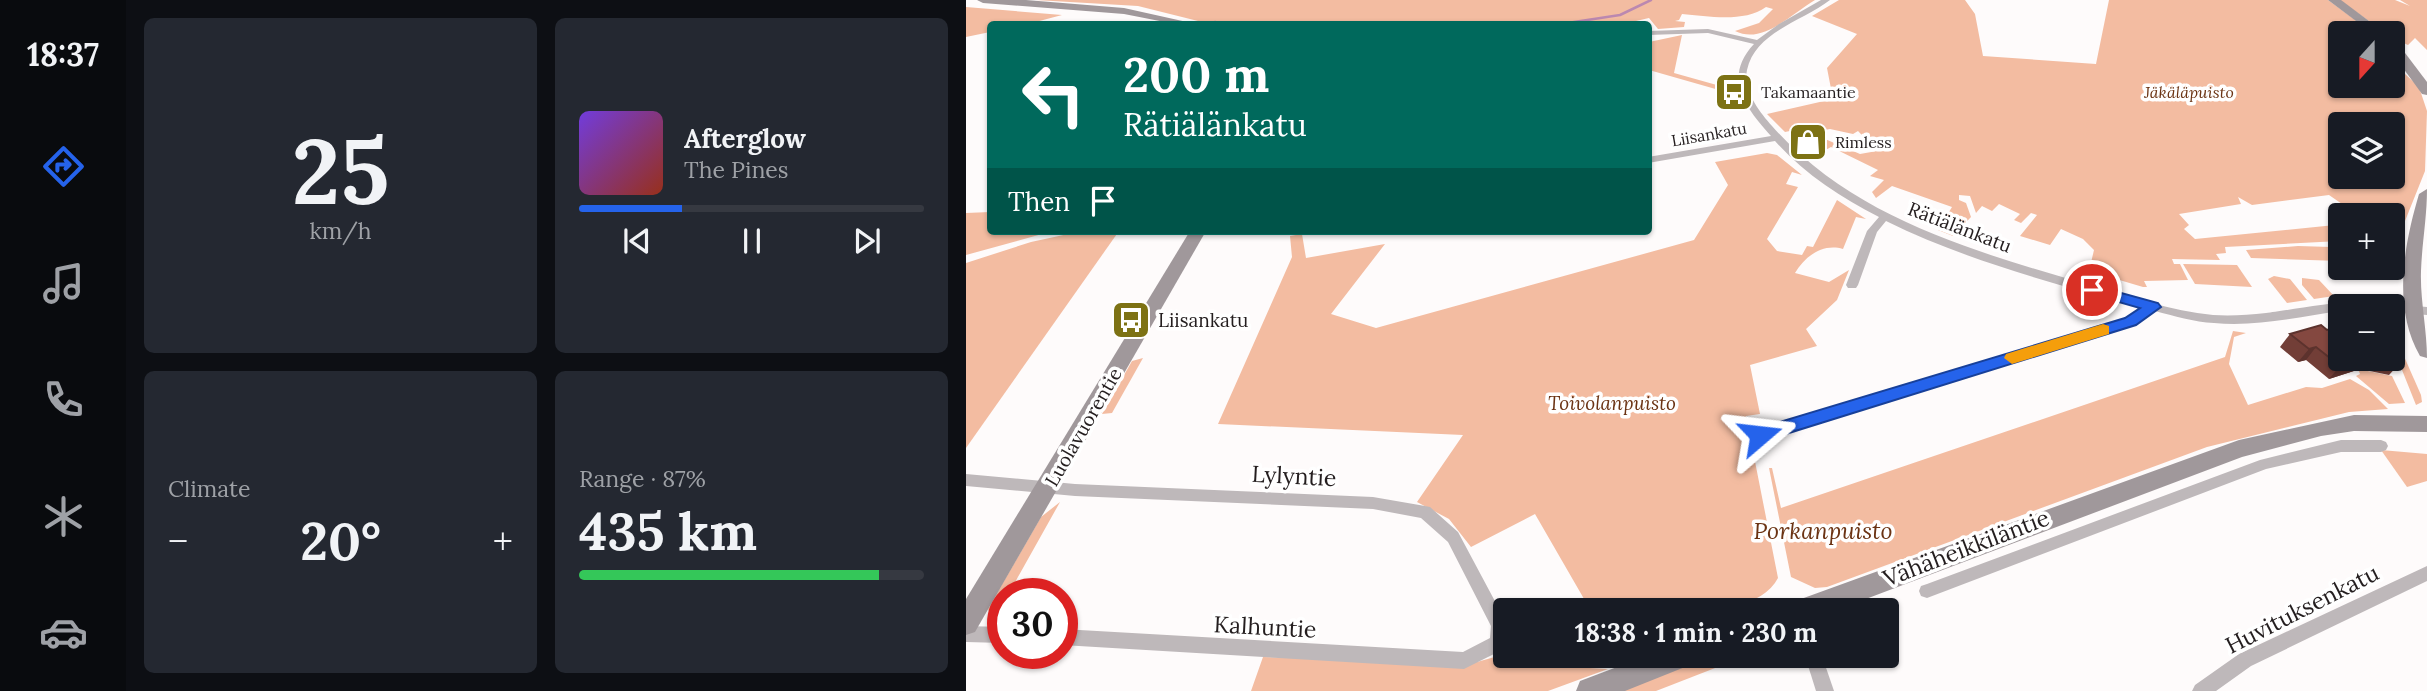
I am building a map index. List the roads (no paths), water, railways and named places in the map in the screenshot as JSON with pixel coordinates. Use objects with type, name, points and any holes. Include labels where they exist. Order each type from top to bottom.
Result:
[{"type":"street","points":[[983,0],[1124,11],[1175,21]]},
{"type":"street","points":[[1652,33],[1708,31],[1759,43],[1826,0]]},
{"type":"street","points":[[2334,0],[2363,21]]},
{"type":"street","name":"Rätiälänkatu","points":[[1759,43],[1746,61],[1742,85],[1751,104],[1776,138],[1829,182],[1885,215],[2001,262],[2153,307],[2221,320],[2328,308]]},
{"type":"street","points":[[2405,61],[2427,91]]},
{"type":"street","name":"Liisankatu","points":[[1652,159],[1776,138]]},
{"type":"street","points":[[2427,194],[2411,264],[2427,351]]},
{"type":"street","points":[[1852,285],[1872,231],[1885,215]]},
{"type":"street","name":"Luolavuorentie","points":[[966,623],[1196,235]]},
{"type":"street","points":[[1760,435],[2131,321],[2153,307]]},
{"type":"street","name":"Vähäheikkiläntie","points":[[1835,598],[2092,501],[2239,449],[2321,428],[2354,423],[2427,424]]},
{"type":"street","points":[[2321,428],[2341,446]]},
{"type":"street","name":"Vähäheikkiläntie","points":[[1927,590],[2265,464],[2341,446],[2381,446]]},
{"type":"street","name":"Lylyntie","points":[[966,480],[1048,488],[1373,503],[1425,512],[1453,537],[1499,625],[1499,643],[1464,661]]},
{"type":"street","points":[[2092,501],[2111,520]]},
{"type":"street","name":"Huvituksenkatu","points":[[2201,691],[2245,660],[2427,573]]},
{"type":"street","points":[[966,634],[987,635]]},
{"type":"street","name":"Kalhuntie","points":[[1078,638],[1464,661]]},
{"type":"street","points":[[1590,691],[1650,668]]},
{"type":"street","points":[[1818,668],[1825,691]]},
{"type":"waterway","points":[[1581,21],[1620,15],[1651,0]]},
{"type":"place","name":"Takamaantie","points":[[1734,92]]},
{"type":"place","name":"Rimless","points":[[1808,142]]},
{"type":"place","name":"Liisankatu","points":[[1131,320]]},
{"type":"park label","name":"Jäkäläpuisto","points":[[2189,92]]},
{"type":"park label","name":"Toivolanpuisto","points":[[1612,403]]},
{"type":"park label","name":"Porkanpuisto","points":[[1823,531]]}]
